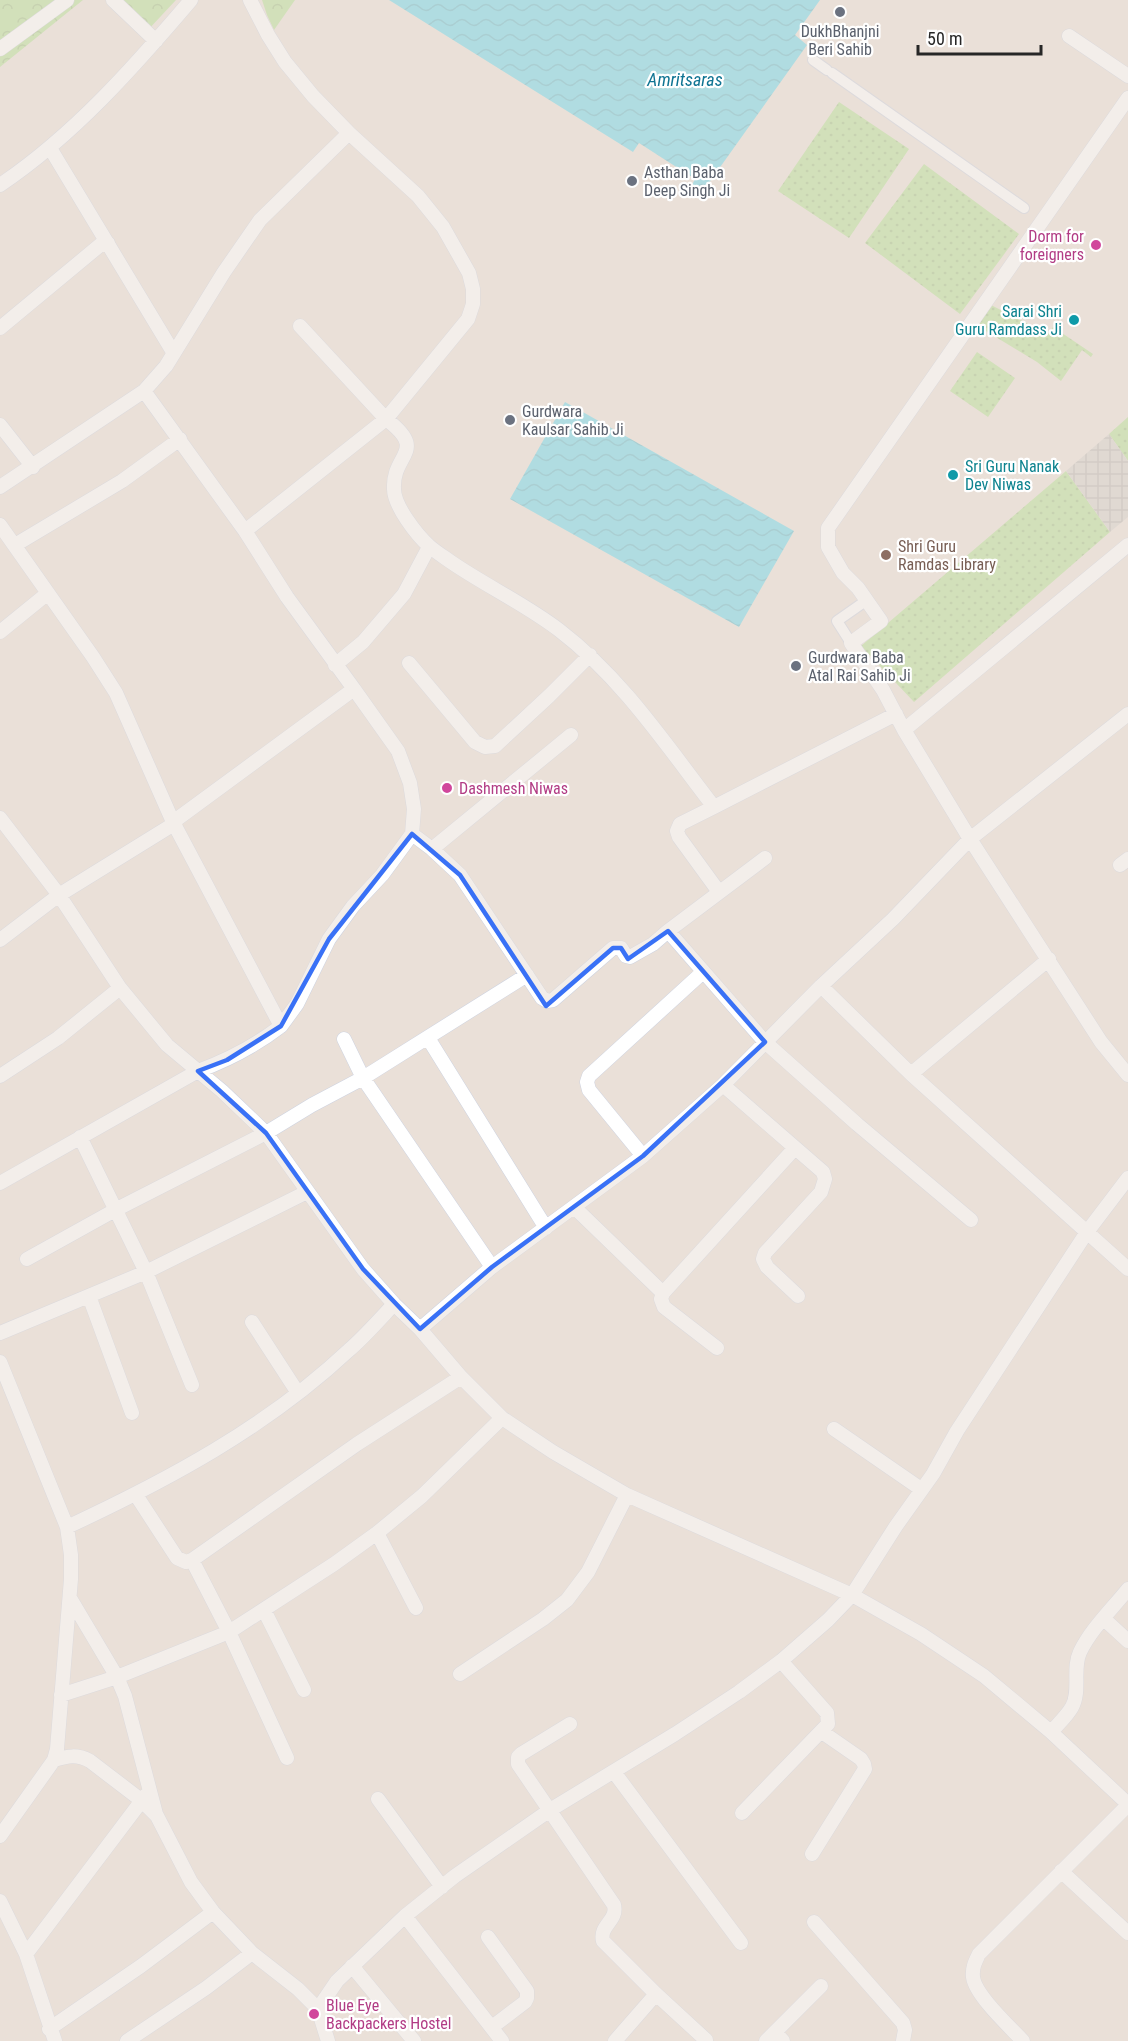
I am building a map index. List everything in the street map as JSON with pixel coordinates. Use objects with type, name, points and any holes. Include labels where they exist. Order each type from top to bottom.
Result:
[{"type":"street","points":[[0,49],[68,0]]},
{"type":"street","points":[[113,0],[156,41]]},
{"type":"street","points":[[0,185],[50,148],[79,121],[156,41],[191,0]]},
{"type":"street","points":[[245,531],[386,419],[468,319],[473,304],[473,289],[469,273],[442,227],[418,196],[349,133],[285,62],[250,0]]},
{"type":"street","points":[[1069,36],[1128,76]]},
{"type":"street","points":[[813,60],[1024,208]]},
{"type":"street","points":[[851,643],[881,621],[858,588],[843,573],[828,547],[828,528],[1038,218],[1128,98]]},
{"type":"street","points":[[0,487],[144,391],[159,376],[224,272],[260,220],[349,133]]},
{"type":"street","points":[[50,148],[173,352]]},
{"type":"street","points":[[0,328],[105,241],[108,243]]},
{"type":"street","points":[[300,326],[386,419],[402,432],[407,440],[406,451],[395,474],[393,490],[398,504],[429,547],[465,572],[557,628],[590,655],[622,688],[714,807]]},
{"type":"street","points":[[0,1183],[198,1071],[227,1060],[263,1040],[281,1026],[297,1004],[329,939],[353,906],[382,875],[412,834],[414,808],[410,783],[398,751],[287,597],[245,531],[144,391]]},
{"type":"street","points":[[0,425],[33,467]]},
{"type":"street","points":[[15,545],[122,481],[180,439]]},
{"type":"street","points":[[0,525],[116,693],[173,822],[281,1026]]},
{"type":"street","points":[[904,730],[1128,545]]},
{"type":"street","points":[[335,665],[363,642],[397,603],[429,547]]},
{"type":"street","points":[[0,632],[48,593]]},
{"type":"street","points":[[867,600],[837,621],[883,690],[904,730],[970,839],[1101,1042],[1128,1075]]},
{"type":"street","points":[[409,663],[475,742],[484,747],[495,746],[590,655]]},
{"type":"street","points":[[0,940],[59,895],[169,827],[354,689]]},
{"type":"street","points":[[719,892],[679,837],[677,831],[680,824],[896,714]]},
{"type":"street","points":[[420,1329],[492,1267],[643,1156],[723,1085],[821,986],[893,919],[970,839],[1128,714]]},
{"type":"street","points":[[432,849],[571,735]]},
{"type":"street","points":[[0,818],[59,895],[120,988],[167,1044],[222,1091],[266,1133],[363,1269],[420,1329],[461,1377],[502,1418],[553,1452],[627,1495],[852,1595],[921,1634],[984,1676],[1051,1732],[1128,1805],[979,1954],[974,1965],[973,1979],[978,1991],[1023,2041]]},
{"type":"street","points":[[412,834],[460,874],[542,998],[547,1001],[554,999],[614,948],[621,948],[626,956],[630,957],[653,944],[765,858]]},
{"type":"street","points":[[668,931],[765,1042],[857,1124],[971,1220]]},
{"type":"street","points":[[911,1074],[1049,959]]},
{"type":"street","points":[[643,1156],[589,1090],[587,1082],[589,1076],[703,972]]},
{"type":"street","points":[[27,1259],[117,1209],[266,1133],[363,1078],[527,975]]},
{"type":"street","points":[[821,986],[911,1074],[1128,1269]]},
{"type":"street","points":[[0,1076],[58,1038],[120,988]]},
{"type":"street","points":[[428,1038],[546,1228]]},
{"type":"street","points":[[344,1039],[363,1078],[492,1267]]},
{"type":"street","points":[[723,1085],[823,1172],[825,1185],[821,1192],[763,1259],[767,1267],[798,1296]]},
{"type":"street","points":[[80,1137],[146,1272],[192,1385]]},
{"type":"street","points":[[717,1348],[664,1307],[661,1299],[663,1293],[795,1148]]},
{"type":"street","points":[[318,2009],[337,1981],[352,1966],[405,1916],[442,1887],[550,1810],[684,1728],[781,1660],[828,1620],[852,1595],[1087,1232],[1128,1178]]},
{"type":"street","points":[[0,1333],[146,1272],[307,1192]]},
{"type":"street","points":[[574,1207],[663,1293]]},
{"type":"street","points":[[89,1296],[132,1413]]},
{"type":"street","points":[[67,1527],[136,1495],[204,1458],[298,1393],[349,1351],[394,1304]]},
{"type":"street","points":[[252,1322],[298,1393]]},
{"type":"street","points":[[0,1362],[67,1527],[71,1555],[70,1598],[59,1734],[54,1760],[0,1836]]},
{"type":"street","points":[[136,1495],[177,1558],[186,1562],[192,1560],[348,1450],[461,1377]]},
{"type":"street","points":[[61,1695],[117,1677],[229,1632],[377,1533],[430,1489],[502,1418]]},
{"type":"street","points":[[834,1430],[921,1490]]},
{"type":"street","points":[[460,1674],[567,1600],[588,1572],[627,1495]]},
{"type":"street","points":[[377,1533],[416,1608]]},
{"type":"street","points":[[192,1560],[229,1632],[287,1758]]},
{"type":"street","points":[[1051,1732],[1072,1707],[1076,1696],[1076,1669],[1079,1655],[1086,1641],[1128,1589]]},
{"type":"street","points":[[70,1598],[117,1677],[125,1696],[145,1796],[191,1882],[213,1912],[252,1953],[298,1989],[318,2009],[328,2041]]},
{"type":"street","points":[[264,1610],[304,1690]]},
{"type":"street","points":[[1104,1619],[1128,1641]]},
{"type":"street","points":[[742,1813],[828,1724],[827,1713],[781,1660]]},
{"type":"street","points":[[570,1724],[521,1754],[517,1760],[518,1764],[614,1905],[616,1912],[614,1918],[603,1929],[601,1934],[603,1941],[706,2040]]},
{"type":"street","points":[[812,1854],[865,1769],[861,1759],[822,1732]]},
{"type":"street","points":[[54,1760],[74,1755],[82,1756],[145,1796]]},
{"type":"street","points":[[614,1772],[741,1943]]},
{"type":"street","points":[[26,1954],[145,1796]]},
{"type":"street","points":[[378,1799],[442,1887]]},
{"type":"street","points":[[1061,1871],[1128,1933]]},
{"type":"street","points":[[0,1901],[26,1954],[52,2035],[213,1912]]},
{"type":"street","points":[[405,1916],[502,2041]]},
{"type":"street","points":[[814,1922],[903,2023],[905,2030],[903,2041]]},
{"type":"street","points":[[488,1937],[527,1991],[525,2002],[492,2028]]},
{"type":"street","points":[[127,2041],[206,1988],[252,1953]]},
{"type":"street","points":[[352,1966],[414,2041]]},
{"type":"street","points":[[774,2038],[821,1986]]},
{"type":"street","points":[[615,2041],[656,1994]]},
{"type":"highlighted area","points":[[412,834],[460,875],[546,1006],[613,948],[621,948],[628,959],[668,931],[765,1042],[643,1156],[492,1267],[420,1329],[363,1269],[266,1133],[198,1071],[227,1060],[281,1026],[329,939]]},
{"type":"green space","points":[[0,0],[83,0],[0,67]]},
{"type":"green space","points":[[110,0],[176,0],[147,31]]},
{"type":"green space","points":[[262,0],[295,0],[274,30]]},
{"type":"green space","points":[[839,102],[909,149],[849,238],[778,191]]},
{"type":"green space","points":[[924,164],[1019,234],[960,314],[865,243]]},
{"type":"green space","points":[[989,304],[1048,334],[1053,327],[1093,354],[1091,357],[1082,350],[1061,381],[1037,362],[976,325]]},
{"type":"green space","points":[[977,352],[1015,378],[988,417],[950,391]]},
{"type":"green space","points":[[1128,417],[1128,461],[1109,434]]},
{"type":"green space","points":[[1066,471],[1110,532],[914,702],[861,646]]},
{"type":"shaded area","points":[[1109,434],[1128,461],[1128,517],[1110,532],[1066,471]]},
{"type":"water","name":"Amritsaras","points":[[389,0],[820,0],[795,35],[807,45],[701,194],[691,187],[695,179],[639,143],[633,152]]},
{"type":"water","points":[[565,402],[794,531],[739,627],[510,499]]},
{"type":"place","name":"DukhBhanjni Beri Sahib","points":[[840,12]]},
{"type":"place","name":"Asthan Baba Deep Singh Ji","points":[[632,181]]},
{"type":"place","name":"Dorm for foreigners","points":[[1096,245]]},
{"type":"place","name":"Sarai Shri Guru Ramdass Ji","points":[[1074,320]]},
{"type":"place","name":"Gurdwara Kaulsar Sahib Ji","points":[[510,420]]},
{"type":"place","name":"Sri Guru Nanak Dev Niwas","points":[[953,475]]},
{"type":"place","name":"Shri Guru Ramdas Library","points":[[886,555]]},
{"type":"place","name":"Gurdwara Baba Atal Rai Sahib Ji","points":[[796,666]]},
{"type":"place","name":"Dashmesh Niwas","points":[[447,788]]},
{"type":"place","name":"Blue Eye Backpackers Hostel","points":[[314,2014]]}]
